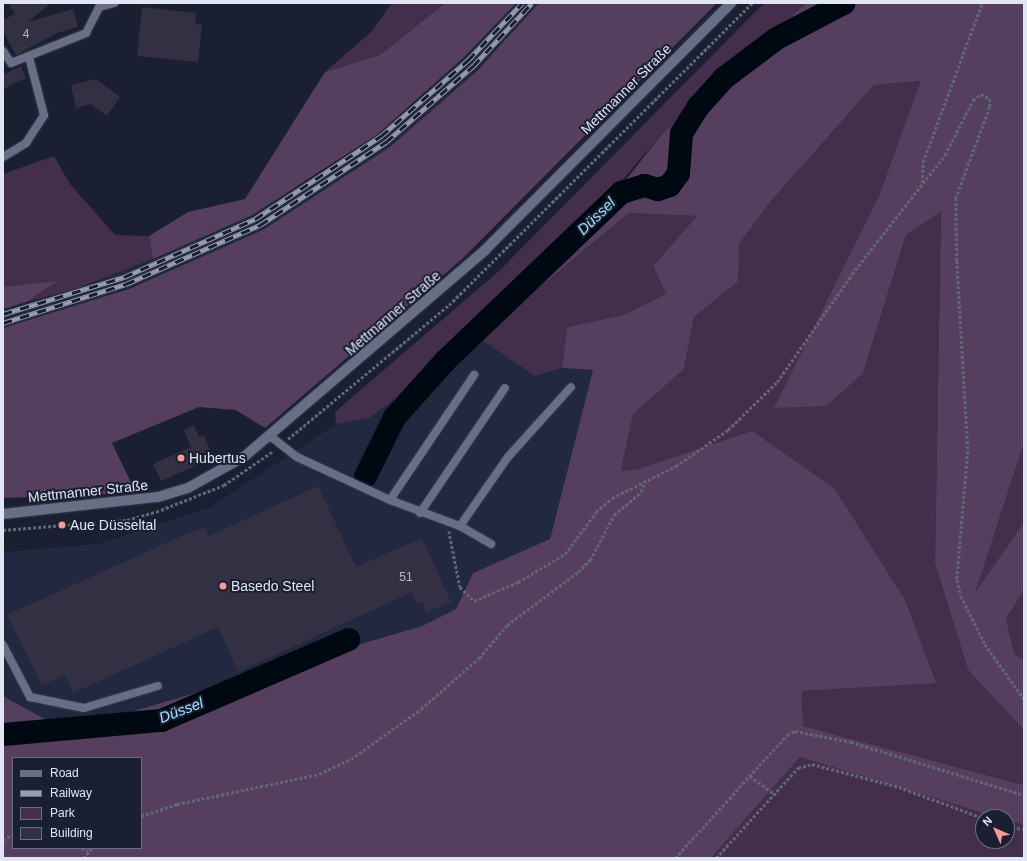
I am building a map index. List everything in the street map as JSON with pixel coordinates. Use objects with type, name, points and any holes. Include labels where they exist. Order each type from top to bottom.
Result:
[{"type":"main road","name":"Mettmanner Straße","points":[[3,514],[158,497],[218,474],[270,436],[485,250],[731,3]]},
{"type":"lane","points":[[3,52],[11,63],[86,33],[99,7],[114,3]]},
{"type":"lane","points":[[3,157],[26,144],[44,115],[29,57]]},
{"type":"lane","points":[[390,500],[474,375]]},
{"type":"lane","points":[[460,526],[508,457],[571,387]]},
{"type":"lane","points":[[420,513],[505,388]]},
{"type":"lane","points":[[270,436],[297,456],[420,513],[447,520],[491,544]]},
{"type":"lane","points":[[3,645],[30,696],[84,708],[158,686]]},
{"type":"path","points":[[922,183],[924,162],[982,3]]},
{"type":"path","points":[[447,520],[460,587],[474,601],[518,582],[565,554],[604,504],[704,448],[777,382],[922,183],[945,155],[973,100],[981,94],[990,99],[956,198],[957,261],[968,451],[956,574],[960,596],[973,621],[1024,699]]},
{"type":"path","points":[[142,816],[177,804],[319,774],[351,759],[421,709],[479,658],[507,625],[578,572],[590,560],[614,515],[641,492],[645,481]]},
{"type":"path","points":[[675,858],[787,735],[795,731],[851,742],[1024,795]]},
{"type":"path","points":[[716,858],[798,768],[816,765],[899,787],[975,815]]},
{"type":"path","points":[[750,776],[775,794]]},
{"type":"path","points":[[3,840],[12,835]]},
{"type":"path","points":[[84,849],[88,851]]},
{"type":"path","points":[[83,858],[91,849]]},
{"type":"shaded area","points":[[445,3],[516,3],[464,57],[378,134],[252,215],[153,259],[149,236],[188,212],[245,199],[325,72],[380,55]]},
{"type":"shaded area","points":[[516,3],[539,3],[511,36],[439,107],[390,147],[319,195],[263,230],[189,265],[78,307],[3,328],[3,309],[72,290],[153,259],[310,180],[378,134],[427,92]]},
{"type":"shaded area","points":[[539,3],[717,3],[462,259],[265,428],[236,410],[199,407],[112,443],[136,493],[3,498],[3,328],[129,289],[263,230],[390,147],[478,70]]},
{"type":"shaded area","points":[[806,3],[1024,3],[1024,443],[975,593],[1024,522],[1024,590],[1006,619],[1014,653],[1024,661],[1024,730],[968,670],[935,563],[941,211],[906,235],[863,373],[826,406],[774,408],[879,196],[921,81],[874,85],[771,201],[739,244],[738,281],[694,317],[684,369],[633,414],[621,471],[639,469],[752,431],[834,488],[905,600],[936,683],[802,691],[803,726],[1024,785],[1024,825],[1015,822],[1015,809],[975,810],[800,757],[711,858],[3,858],[3,696],[66,731],[422,626],[456,609],[473,573],[550,539],[593,370],[562,368],[567,327],[623,315],[666,294],[653,266],[697,216],[629,213],[505,316],[499,296],[629,176],[661,135]]},
{"type":"shaded area","points":[[59,281],[26,302],[3,309],[3,287]]},
{"type":"shaded area","points":[[479,337],[535,376],[562,368],[593,370],[550,539],[473,573],[456,609],[422,626],[66,731],[3,696],[3,552],[98,544],[211,507],[336,424],[369,418]]},
{"type":"green space","points":[[392,3],[445,3],[380,55],[325,72],[371,32]]},
{"type":"green space","points":[[764,3],[806,3],[661,135],[505,316],[629,213],[697,216],[653,266],[666,294],[623,315],[567,327],[562,368],[535,376],[479,338],[369,418],[336,424],[335,412],[499,271]]},
{"type":"green space","points":[[922,81],[879,196],[863,373],[906,235],[941,210],[935,563],[968,670],[1024,730],[1024,785],[803,726],[802,691],[936,682],[639,469],[621,471],[633,414],[684,369],[694,317],[737,281],[739,244],[771,201],[874,85]]},
{"type":"green space","points":[[54,156],[70,184],[115,235],[149,236],[153,259],[72,290],[26,302],[58,282],[3,287],[3,174]]},
{"type":"green space","points":[[1024,443],[1024,522],[974,595]]},
{"type":"green space","points":[[1024,590],[1024,661],[1014,653],[1006,619]]},
{"type":"green space","points":[[800,757],[975,809],[975,849],[1015,849],[1015,822],[1024,825],[1024,858],[711,858]]},
{"type":"building","points":[[8,3],[51,3],[28,22],[73,9],[78,27],[57,33],[16,55],[3,31],[3,20],[15,14]]},
{"type":"building","points":[[142,7],[196,13],[195,24],[202,25],[198,62],[137,56]]},
{"type":"building","points":[[21,66],[26,78],[3,89],[3,75]]},
{"type":"building","points":[[96,79],[120,97],[107,116],[91,104],[76,108],[71,85]]},
{"type":"building","points":[[194,425],[199,437],[204,435],[213,458],[161,481],[153,464],[191,447],[184,430]]},
{"type":"building","name":"Basedo Steel","points":[[318,486],[356,567],[422,538],[451,602],[427,612],[422,601],[417,603],[412,592],[238,672],[218,627],[73,693],[65,675],[42,685],[7,615],[179,537],[205,527],[209,536]]},
{"type":"waterway","name":"Düssel","points":[[365,476],[394,417],[444,361],[621,192],[644,185],[657,189],[669,185],[678,173],[681,133],[698,106],[723,78],[776,38],[843,3]]},
{"type":"waterway","name":"Düssel","points":[[3,734],[161,720],[348,639]]},
{"type":"railway","points":[[3,314],[124,277],[255,219],[381,136],[468,60],[522,3]]},
{"type":"railway","points":[[3,323],[126,284],[260,225],[386,142],[473,66],[532,3]]},
{"type":"place","name":"Hubertus","points":[[181,458]]},
{"type":"place","name":"Aue Düsseltal","points":[[62,525]]},
{"type":"place","name":"Basedo Steel","points":[[223,586]]}]
